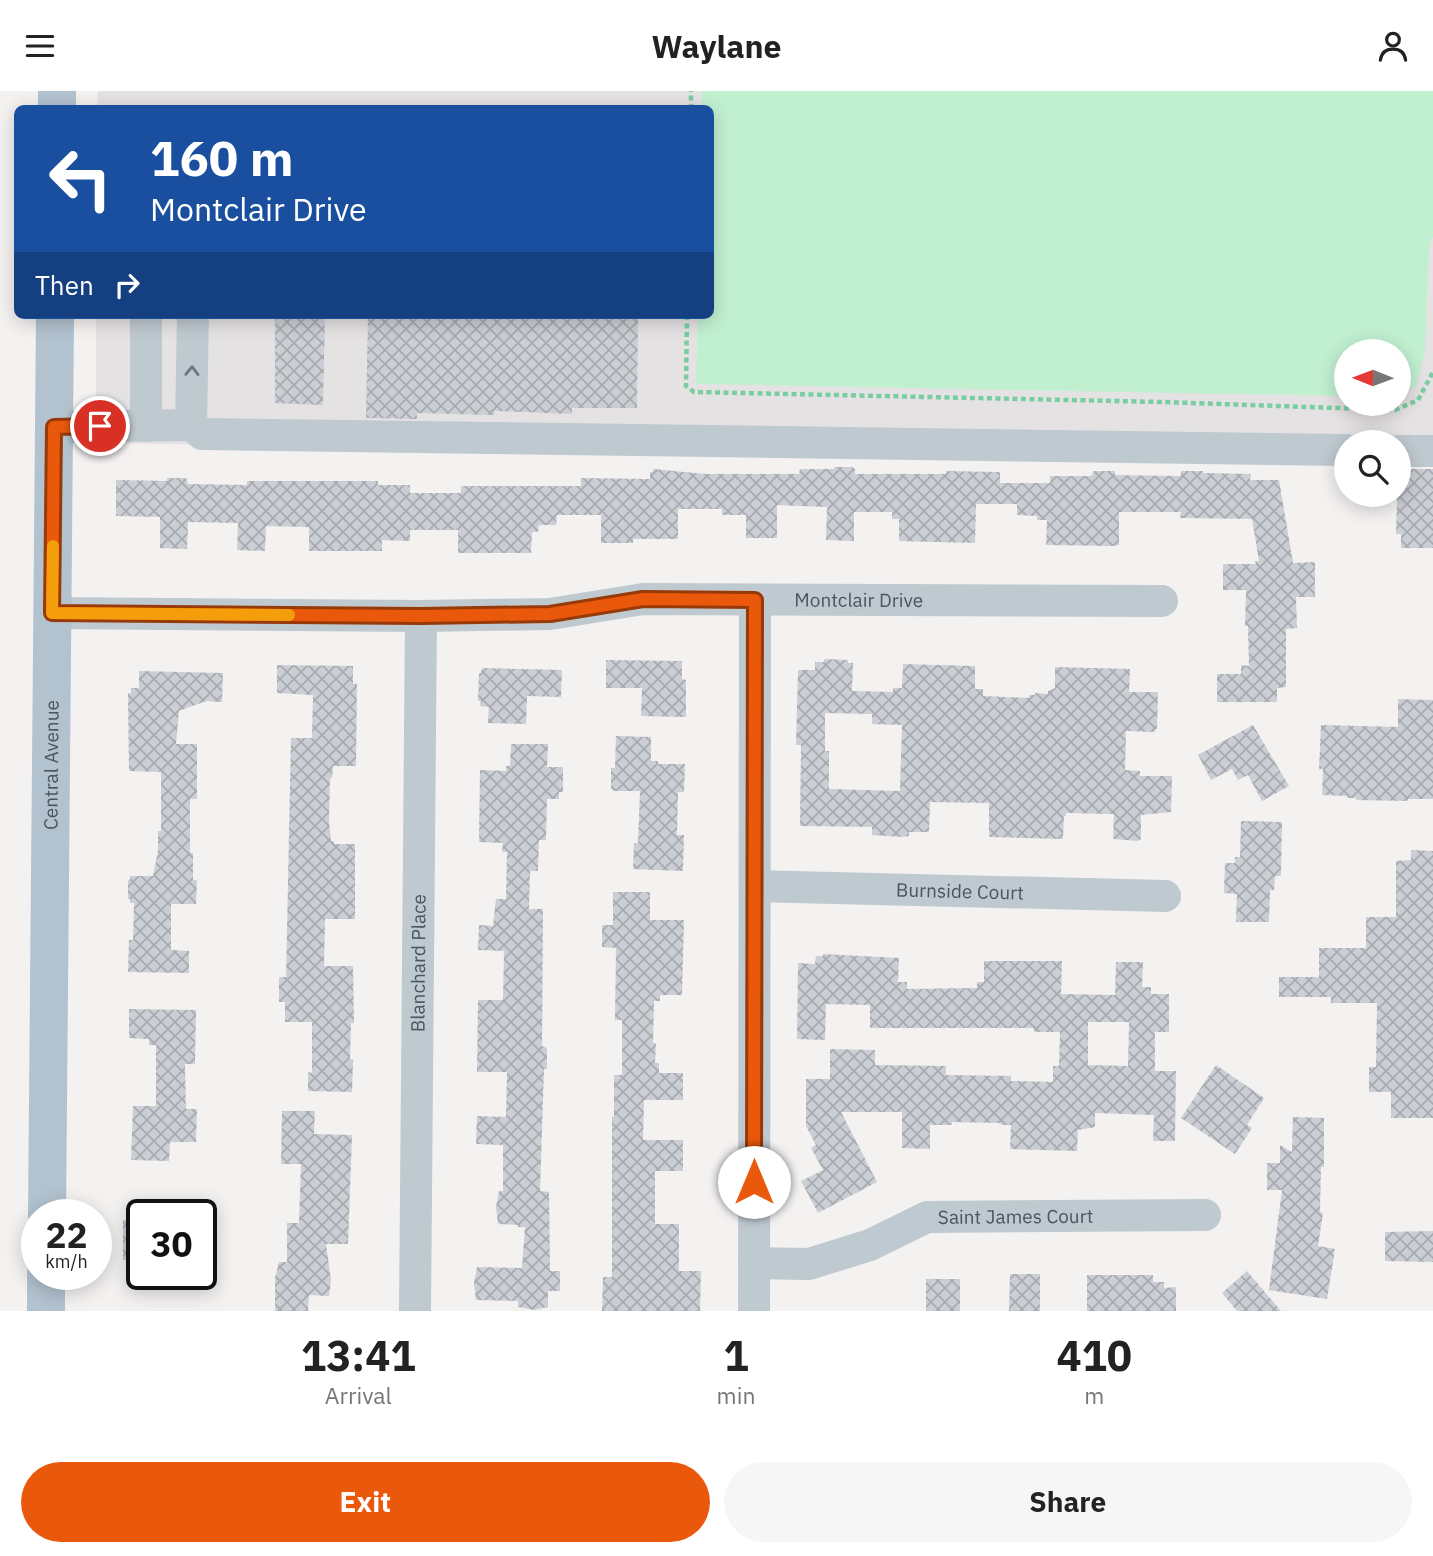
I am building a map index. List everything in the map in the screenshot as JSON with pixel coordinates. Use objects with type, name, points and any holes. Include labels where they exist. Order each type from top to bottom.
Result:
[{"type":"main road","name":"Central Avenue","points":[[47,1199],[55,319]]},
{"type":"main road","points":[[46,1290],[46,1311]]},
{"type":"street","points":[[146,319],[146,426]]},
{"type":"street","points":[[191,425],[193,319]]},
{"type":"street","points":[[54,427],[191,425],[202,435],[1334,450]]},
{"type":"street","points":[[1411,450],[1433,451]]},
{"type":"street","name":"Montclair Drive","points":[[52,613],[421,616],[550,614],[643,599],[1162,601]]},
{"type":"street","points":[[754,1311],[755,600]]},
{"type":"street","name":"Blanchard Place","points":[[415,1311],[421,616]]},
{"type":"street","name":"Burnside Court","points":[[755,886],[1165,896]]},
{"type":"street","name":"Saint James Court","points":[[754,1263],[809,1264],[870,1245],[927,1217],[1205,1215]]},
{"type":"path","points":[[687,319],[686,386],[694,392],[1395,410],[1418,400],[1433,372]]},
{"type":"shaded area","points":[[98,91],[1433,91],[1433,463],[1411,450],[1411,430],[1334,430],[1334,462],[93,443],[96,416],[96,319],[714,319],[714,105],[97,105]]},
{"type":"green space","points":[[702,91],[1433,91],[1433,237],[1429,247],[1425,350],[1416,386],[1411,388],[1411,339],[1334,339],[1334,396],[696,384],[698,319],[714,319],[714,105],[701,105]]},
{"type":"building","points":[[275,319],[325,319],[323,405],[275,403]]},
{"type":"building","points":[[368,319],[638,319],[637,408],[572,408],[572,414],[494,411],[494,415],[417,413],[417,419],[366,418]]},
{"type":"building","points":[[852,467],[855,474],[1000,472],[1000,483],[1050,483],[1050,476],[1091,476],[1094,471],[1115,471],[1115,475],[1181,476],[1181,471],[1203,471],[1251,474],[1250,480],[1279,480],[1293,563],[1315,562],[1315,597],[1296,597],[1297,628],[1286,629],[1286,687],[1277,688],[1277,702],[1217,702],[1217,674],[1241,674],[1241,665],[1249,666],[1248,626],[1245,626],[1246,590],[1223,590],[1223,564],[1256,564],[1255,561],[1259,561],[1252,519],[1180,518],[1181,512],[1119,512],[1119,545],[1046,545],[1047,520],[1037,520],[1037,516],[1017,515],[1017,504],[976,504],[975,543],[899,541],[899,519],[892,519],[892,512],[854,512],[854,541],[826,540],[827,507],[777,505],[777,538],[746,538],[746,515],[722,515],[722,509],[678,509],[678,539],[633,539],[633,543],[601,543],[601,515],[557,515],[556,525],[539,525],[538,532],[532,532],[531,553],[458,553],[458,530],[410,530],[410,541],[382,540],[382,551],[309,551],[309,527],[266,526],[265,551],[237,550],[238,523],[188,522],[187,549],[160,548],[160,517],[116,516],[116,480],[167,481],[167,478],[186,478],[188,484],[247,485],[247,481],[378,481],[378,485],[410,485],[410,493],[461,493],[461,486],[581,486],[581,478],[650,479],[653,469],[705,474],[799,474],[800,469]]},
{"type":"building","points":[[1411,469],[1433,469],[1433,548],[1401,548],[1401,534],[1396,534],[1397,507],[1411,507]]},
{"type":"building","points":[[824,659],[848,660],[848,663],[853,663],[852,691],[893,692],[893,688],[902,688],[903,664],[975,666],[975,689],[983,689],[983,696],[1029,698],[1029,695],[1035,693],[1048,694],[1048,691],[1055,688],[1055,667],[1130,669],[1129,692],[1158,692],[1157,729],[1155,732],[1126,731],[1125,770],[1140,771],[1140,776],[1172,776],[1171,812],[1141,815],[1141,839],[1138,841],[1113,839],[1114,814],[1066,813],[1063,839],[989,837],[989,803],[930,802],[929,832],[909,832],[909,836],[901,837],[872,835],[872,827],[800,826],[801,745],[796,745],[798,670],[815,670],[815,662],[824,662]],"holes":[[[825,713],[872,714],[872,724],[902,725],[900,791],[829,789]]]},
{"type":"building","points":[[606,660],[682,661],[682,679],[686,680],[686,717],[641,716],[642,688],[606,688]]},
{"type":"building","points":[[277,665],[353,666],[353,684],[357,684],[356,766],[333,766],[330,778],[329,822],[331,841],[334,841],[334,844],[355,844],[355,919],[325,919],[324,966],[353,966],[354,1023],[351,1023],[350,1059],[353,1060],[352,1092],[308,1091],[308,1072],[312,1073],[312,1022],[285,1022],[285,1002],[279,1002],[279,977],[286,977],[291,738],[312,738],[313,695],[277,693]]},
{"type":"building","points":[[482,668],[562,670],[561,697],[527,696],[526,724],[488,723],[489,707],[480,706],[481,701],[478,701],[479,673]]},
{"type":"building","points":[[139,671],[223,673],[222,702],[206,701],[179,711],[176,744],[197,744],[197,799],[190,799],[190,853],[193,853],[193,880],[197,880],[196,904],[171,904],[171,950],[189,951],[189,973],[128,972],[129,940],[133,940],[134,903],[130,903],[128,899],[128,880],[130,876],[153,876],[158,851],[158,831],[161,831],[161,772],[129,771],[128,693],[131,693],[131,688],[139,688]]},
{"type":"building","points":[[1398,699],[1433,700],[1433,799],[1356,800],[1347,796],[1322,795],[1323,768],[1319,770],[1321,725],[1398,727]]},
{"type":"building","points":[[1253,725],[1289,786],[1262,801],[1248,775],[1238,780],[1232,769],[1211,780],[1198,755]]},
{"type":"building","points":[[616,736],[651,737],[651,761],[658,761],[658,764],[685,764],[684,792],[678,792],[677,835],[684,835],[683,871],[633,869],[634,843],[638,843],[640,791],[611,789]]},
{"type":"building","points":[[511,744],[548,744],[547,767],[563,767],[563,792],[559,792],[559,799],[547,799],[546,840],[539,840],[538,871],[530,871],[529,909],[543,909],[542,1046],[547,1048],[547,1069],[544,1069],[540,1191],[549,1192],[550,1271],[560,1271],[560,1291],[548,1291],[548,1307],[534,1310],[518,1307],[518,1301],[476,1300],[474,1283],[477,1267],[522,1268],[525,1227],[498,1224],[496,1207],[499,1191],[503,1191],[503,1145],[476,1144],[477,1116],[506,1117],[507,1072],[477,1072],[478,1000],[503,1000],[504,951],[478,950],[479,925],[493,926],[496,899],[506,899],[507,852],[502,852],[503,843],[479,842],[480,770],[506,771],[506,766],[510,766]]},
{"type":"building","points":[[1241,821],[1282,822],[1281,876],[1275,876],[1274,890],[1270,890],[1269,922],[1236,922],[1237,894],[1224,893],[1225,863],[1235,863],[1235,857],[1240,857]]},
{"type":"building","points":[[1411,850],[1433,851],[1433,1118],[1391,1118],[1391,1092],[1369,1092],[1369,1067],[1376,1067],[1377,1003],[1331,1003],[1331,997],[1279,997],[1279,977],[1319,977],[1319,948],[1366,948],[1366,917],[1396,917],[1396,861],[1411,860]]},
{"type":"building","points":[[613,892],[650,892],[650,920],[684,920],[682,995],[660,995],[660,1001],[654,1001],[653,1043],[656,1043],[655,1063],[659,1063],[659,1073],[683,1073],[683,1100],[644,1100],[643,1140],[683,1140],[683,1171],[655,1171],[655,1224],[679,1224],[679,1271],[701,1271],[700,1311],[602,1311],[603,1277],[612,1277],[614,1075],[622,1075],[622,1020],[615,1020],[616,948],[602,947],[602,925],[613,925]]},
{"type":"building","points":[[816,956],[899,958],[898,982],[907,982],[907,989],[977,988],[977,982],[984,982],[984,961],[1062,961],[1061,994],[1115,995],[1116,962],[1143,962],[1142,987],[1151,987],[1151,994],[1169,994],[1169,1032],[1155,1032],[1155,1071],[1176,1071],[1175,1141],[1153,1141],[1154,1115],[1095,1113],[1095,1127],[1078,1130],[1077,1151],[1010,1149],[1011,1125],[952,1122],[952,1125],[930,1125],[930,1149],[902,1148],[902,1112],[841,1112],[877,1182],[818,1213],[801,1181],[823,1170],[811,1148],[816,1145],[806,1126],[806,1079],[830,1079],[830,1049],[875,1050],[875,1065],[946,1066],[946,1075],[1011,1076],[1011,1081],[1053,1082],[1053,1066],[1059,1066],[1060,1032],[1035,1032],[1033,1028],[870,1028],[870,1005],[826,1004],[825,1040],[797,1039],[798,963],[815,964]],"holes":[[[1088,1022],[1129,1022],[1128,1066],[1088,1065]]]},
{"type":"building","points":[[129,1009],[196,1010],[195,1064],[185,1064],[186,1109],[197,1109],[196,1142],[170,1142],[169,1161],[131,1160],[133,1106],[156,1106],[156,1045],[149,1045],[149,1039],[129,1038]]},
{"type":"building","points":[[1216,1065],[1264,1098],[1247,1125],[1252,1128],[1235,1154],[1181,1118]]},
{"type":"building","points":[[282,1111],[315,1111],[314,1134],[352,1135],[348,1244],[326,1244],[331,1280],[329,1296],[309,1295],[308,1311],[275,1311],[275,1278],[279,1262],[287,1262],[287,1223],[299,1223],[301,1164],[281,1164]]},
{"type":"building","points":[[1293,1117],[1324,1118],[1320,1212],[1323,1213],[1318,1246],[1335,1249],[1327,1299],[1269,1290],[1282,1190],[1267,1190],[1267,1163],[1280,1163],[1280,1145],[1292,1152]]},
{"type":"building","points":[[123,1220],[126,1220],[126,1260],[123,1260]]},
{"type":"building","points":[[1433,1231],[1433,1262],[1385,1261],[1385,1232]]},
{"type":"building","points":[[1247,1271],[1281,1311],[1237,1311],[1222,1293]]},
{"type":"building","points":[[1010,1274],[1040,1274],[1040,1311],[1009,1311]]},
{"type":"building","points":[[1087,1275],[1153,1275],[1153,1282],[1164,1282],[1164,1288],[1176,1287],[1176,1311],[1087,1311]]},
{"type":"building","points":[[926,1279],[960,1279],[960,1311],[926,1311]]},
{"type":"slow traffic","points":[[53,546],[52,613],[289,615]]},
{"type":"route","points":[[100,426],[54,427],[52,613],[421,616],[550,614],[643,599],[755,600],[754,1182]]}]
